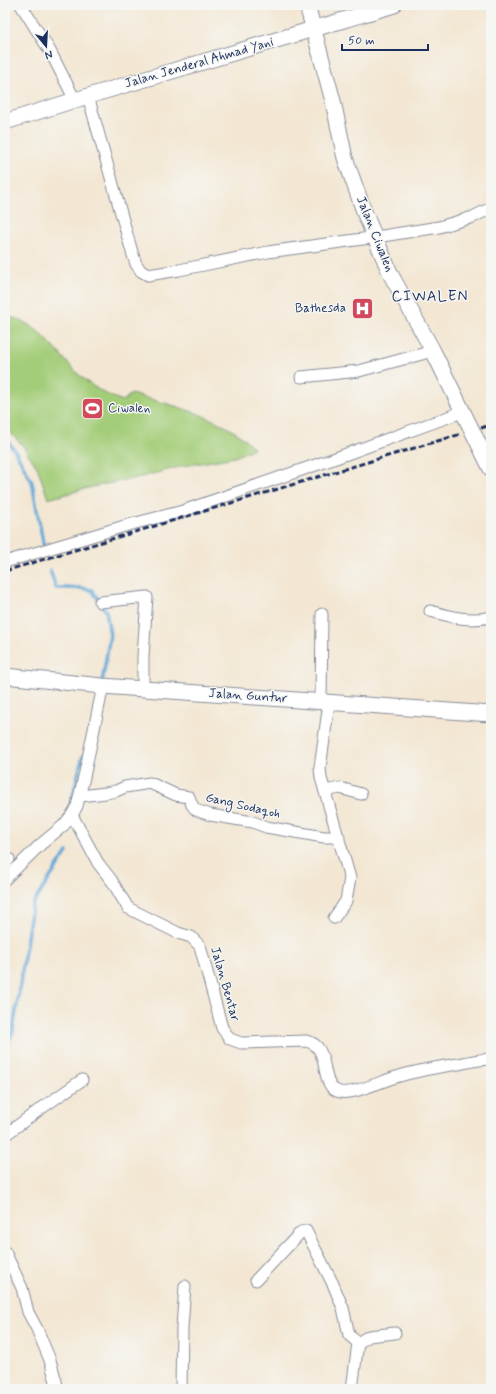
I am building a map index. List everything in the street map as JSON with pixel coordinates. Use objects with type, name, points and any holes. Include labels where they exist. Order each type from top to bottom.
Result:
[{"type":"street","points":[[20,5],[81,98],[136,264],[148,275],[268,252],[375,238],[439,227],[473,217],[491,208]]},
{"type":"street","name":"Jalan Ciwalen","points":[[307,5],[333,100],[345,158],[365,214],[391,275],[433,351],[491,469]]},
{"type":"street","name":"Jalan Jenderal Ahmad Yani","points":[[5,122],[394,5]]},
{"type":"street","points":[[301,377],[359,371],[433,351]]},
{"type":"street","points":[[5,562],[183,510],[462,412]]},
{"type":"street","points":[[100,602],[147,597],[143,656],[143,688]]},
{"type":"street","points":[[430,611],[455,618],[478,620],[491,617]]},
{"type":"street","points":[[322,614],[325,702],[320,768],[321,778],[350,878],[346,901],[334,918]]},
{"type":"street","name":"Jalan Guntur","points":[[5,676],[102,686],[491,714]]},
{"type":"street","points":[[5,879],[40,845],[64,825],[72,815],[80,796],[102,686]]},
{"type":"street","name":"Gang Sodaqoh","points":[[80,796],[106,793],[125,787],[150,783],[176,795],[189,797],[196,810],[210,815],[253,822],[266,827],[324,837],[339,837]]},
{"type":"street","points":[[325,791],[340,788],[361,794]]},
{"type":"street","name":"Jalan Bentar","points":[[72,815],[98,863],[112,881],[128,908],[178,933],[191,937],[200,946],[222,1028],[230,1039],[241,1043],[306,1041],[313,1043],[320,1049],[329,1084],[341,1093],[349,1092],[396,1077],[435,1068],[491,1059]]},
{"type":"street","points":[[5,1135],[82,1080]]},
{"type":"street","points":[[256,1280],[301,1232],[306,1231],[333,1284],[342,1308],[349,1335],[358,1343]]},
{"type":"street","points":[[5,1252],[22,1288],[28,1312],[50,1360],[58,1389]]},
{"type":"street","points":[[182,1389],[182,1328],[185,1286]]},
{"type":"street","points":[[358,1343],[369,1336],[395,1333]]},
{"type":"street","points":[[352,1389],[358,1343]]},
{"type":"green space","name":"Ciwalen","points":[[5,316],[30,325],[49,342],[75,371],[90,384],[103,392],[123,401],[131,394],[180,407],[228,428],[242,437],[254,448],[235,457],[183,466],[141,477],[92,487],[48,499],[38,469],[23,446],[5,427]]},
{"type":"waterway","points":[[5,439],[14,449],[32,482],[44,548]]},
{"type":"waterway","points":[[50,570],[56,588],[80,588],[92,590],[106,611],[110,635],[102,683]]},
{"type":"waterway","points":[[71,802],[83,756]]},
{"type":"waterway","points":[[5,1053],[13,1031],[32,905],[67,852]]},
{"type":"railway","points":[[481,428],[491,425]]},
{"type":"railway","points":[[5,571],[461,434]]},
{"type":"place","name":"Bathesda","points":[[362,308]]},
{"type":"place","name":"Ciwalen","points":[[92,408]]},
{"type":"district","name":"CIWALEN","points":[[430,297]]}]
